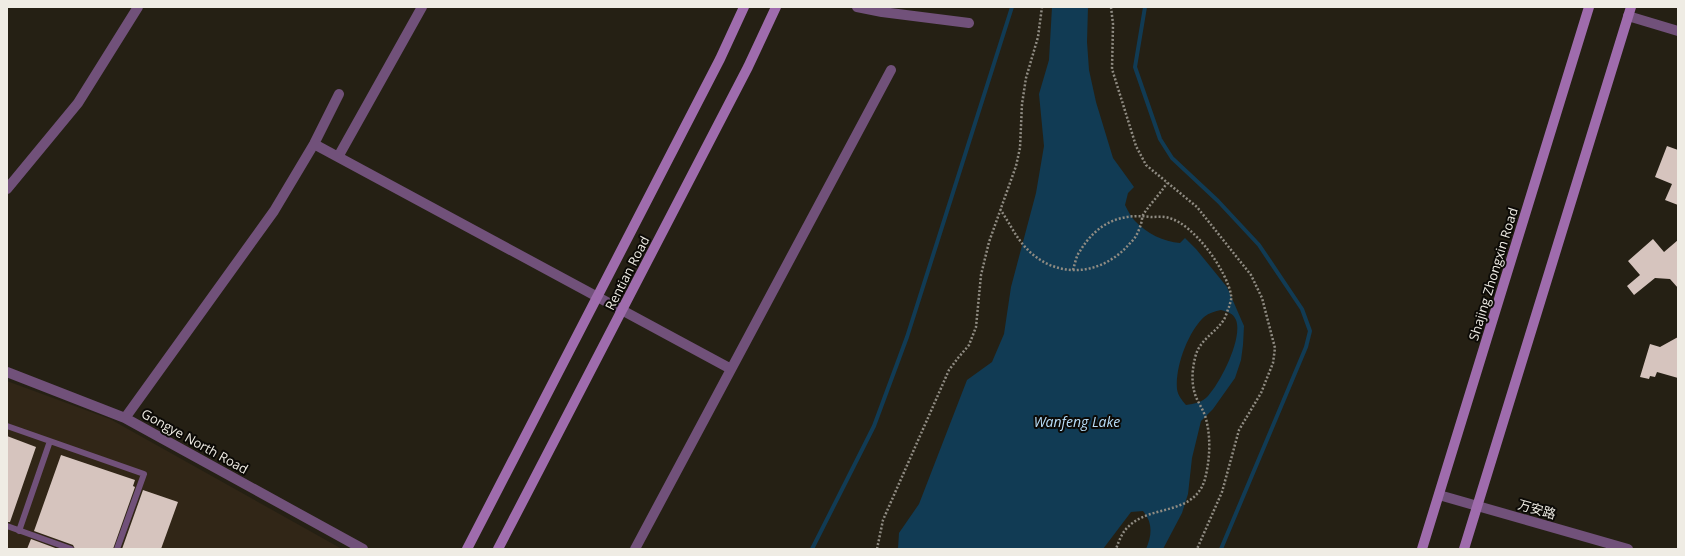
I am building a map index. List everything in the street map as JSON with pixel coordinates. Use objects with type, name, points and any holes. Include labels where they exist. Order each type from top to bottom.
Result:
[{"type":"street","points":[[7,189],[78,102],[138,7]]},
{"type":"street","points":[[338,157],[422,7]]},
{"type":"street","name":"Rentian Road","points":[[467,549],[720,59],[744,7]]},
{"type":"street","name":"Rentian Road","points":[[498,549],[748,67],[776,7]]},
{"type":"street","points":[[857,7],[882,12],[970,23]]},
{"type":"street","name":"Shajing Zhongxin Road","points":[[1422,549],[1589,7]]},
{"type":"street","points":[[1464,549],[1629,12],[1678,31]]},
{"type":"street","points":[[634,549],[891,70]]},
{"type":"street","points":[[126,418],[274,211],[314,144],[339,94]]},
{"type":"street","points":[[314,144],[731,369]]},
{"type":"street","name":"Gongye North Road","points":[[7,372],[126,418],[363,549]]},
{"type":"street","name":"万安路","points":[[1439,495],[1628,549]]},
{"type":"lane","points":[[7,426],[144,474],[118,549]]},
{"type":"lane","points":[[19,531],[50,441]]},
{"type":"lane","points":[[7,526],[71,549]]},
{"type":"path","points":[[876,549],[883,520],[949,370],[969,345],[973,337],[976,327],[981,275],[989,242],[1016,166],[1020,148],[1026,78],[1038,37],[1042,7]]},
{"type":"path","points":[[1111,7],[1113,24],[1112,69],[1136,146],[1146,165],[1197,207],[1250,275],[1262,298],[1275,348],[1273,363],[1261,393],[1239,430],[1222,492],[1197,549]]},
{"type":"path","points":[[1000,209],[1027,249],[1040,260],[1055,267],[1073,270],[1090,269],[1107,263],[1122,254],[1133,240],[1141,225],[1143,216],[1167,183]]},
{"type":"path","points":[[1073,270],[1079,252],[1092,234],[1112,221],[1134,215],[1169,218],[1177,221],[1193,234],[1215,258],[1224,274],[1232,297],[1225,319],[1200,345],[1195,357],[1192,379],[1195,395],[1205,417],[1209,444],[1208,465],[1204,481],[1197,495],[1184,504],[1172,509],[1142,517],[1129,525],[1122,534],[1116,549]]},
{"type":"shaded area","points":[[7,381],[110,419],[342,549],[7,549]]},
{"type":"water","name":"Wanfeng Lake","points":[[1052,7],[1088,7],[1087,42],[1089,70],[1096,102],[1113,158],[1134,187],[1128,193],[1125,205],[1139,225],[1150,233],[1168,241],[1180,243],[1185,238],[1227,287],[1244,326],[1241,360],[1235,378],[1213,409],[1201,421],[1192,458],[1188,494],[1182,513],[1163,549],[1146,549],[1150,534],[1150,525],[1149,520],[1143,511],[1131,512],[1103,549],[898,549],[899,533],[919,504],[967,380],[992,362],[1004,334],[1011,287],[1036,193],[1044,146],[1039,94],[1049,60]],"holes":[[[1221,310],[1230,313],[1236,320],[1236,338],[1230,360],[1219,381],[1208,396],[1201,401],[1186,405],[1179,396],[1177,389],[1178,371],[1184,350],[1198,323],[1208,314]]]},
{"type":"building","points":[[1667,146],[1678,150],[1678,205],[1665,200],[1672,184],[1655,177]]},
{"type":"building","points":[[1653,239],[1664,252],[1678,240],[1678,288],[1670,279],[1655,278],[1634,295],[1627,286],[1640,275],[1628,261]]},
{"type":"building","points":[[1678,337],[1678,378],[1657,372],[1655,377],[1650,376],[1649,379],[1640,377],[1650,344],[1660,347]]},
{"type":"building","points":[[7,436],[36,447],[10,522],[7,522]]},
{"type":"building","points":[[61,455],[135,480],[133,486],[135,487],[113,549],[75,549],[73,545],[34,531]]},
{"type":"building","points":[[143,490],[178,502],[161,549],[122,549]]},
{"type":"building","points":[[31,539],[58,549],[27,549]]},
{"type":"waterway","points":[[812,549],[874,426],[907,337],[1012,7]]},
{"type":"waterway","points":[[1145,7],[1135,67],[1160,139],[1172,158],[1218,201],[1259,245],[1302,309],[1310,331],[1306,347],[1221,549]]}]
